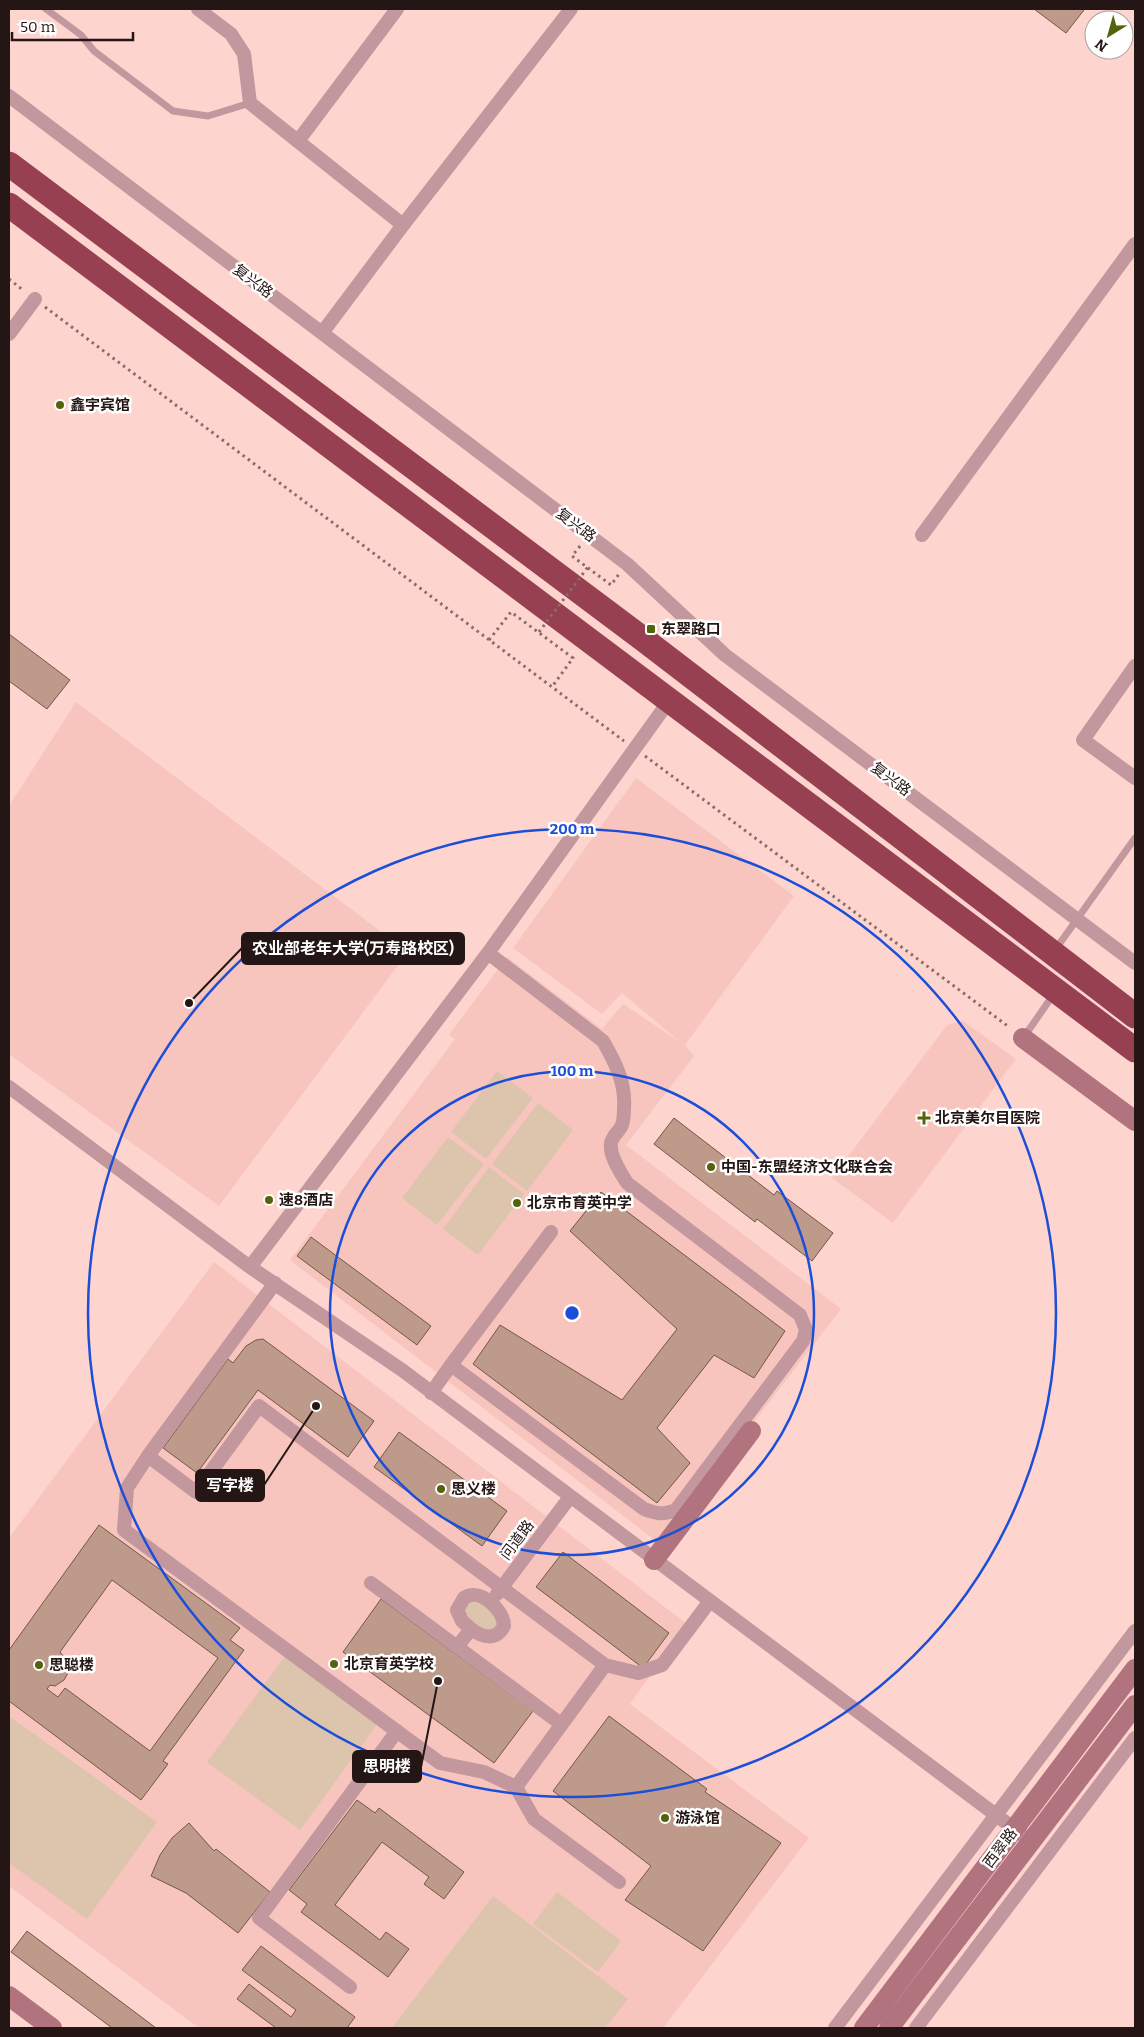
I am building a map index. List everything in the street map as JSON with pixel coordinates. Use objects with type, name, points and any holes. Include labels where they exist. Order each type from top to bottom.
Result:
[{"type":"highway","points":[[9,164],[643,639],[1054,957],[1135,1016]]},
{"type":"highway","points":[[9,205],[669,701],[1055,986],[1135,1050]]},
{"type":"main road","points":[[1023,1038],[1135,1121]]},
{"type":"main road","points":[[654,1560],[751,1431]]},
{"type":"main road","name":"西翠路","points":[[864,2028],[1135,1669]]},
{"type":"main road","name":"西翠路","points":[[889,2028],[1135,1705]]},
{"type":"main road","points":[[9,1996],[52,2028]]},
{"type":"street","points":[[198,9],[231,34],[244,54],[250,102],[403,224]]},
{"type":"street","points":[[298,141],[398,9]]},
{"type":"street","points":[[322,333],[403,224],[572,9]]},
{"type":"street","name":"复兴路","points":[[9,96],[627,564],[725,655],[1135,963]]},
{"type":"street","points":[[922,535],[1135,244]]},
{"type":"street","points":[[9,334],[35,299]]},
{"type":"street","points":[[1135,666],[1083,740],[1135,778]]},
{"type":"street","points":[[250,1267],[488,953],[669,701]]},
{"type":"street","points":[[451,1365],[644,1509],[656,1514],[665,1514],[676,1510],[802,1340],[806,1330],[800,1315],[627,1183],[618,1168],[611,1150],[611,1142],[622,1125],[625,1107],[622,1082],[614,1059],[603,1042],[488,953]]},
{"type":"street","points":[[9,1087],[250,1267],[402,1370],[430,1393],[1032,1842]]},
{"type":"street","points":[[430,1393],[551,1232]]},
{"type":"street","points":[[275,1283],[126,1488],[124,1530],[440,1763],[484,1772],[516,1787],[534,1819],[619,1882]]},
{"type":"street","points":[[148,1456],[196,1492],[259,1406],[605,1665],[638,1673],[662,1665],[710,1601]]},
{"type":"street","name":"问道路","points":[[491,1603],[570,1496]]},
{"type":"street","points":[[372,1583],[561,1724]]},
{"type":"street","points":[[476,1594],[500,1611],[504,1619],[504,1626],[500,1633],[493,1637],[484,1637],[471,1629],[462,1622],[457,1612],[464,1598],[476,1594]]},
{"type":"street","points":[[457,1647],[471,1629]]},
{"type":"street","points":[[835,2028],[1135,1631]]},
{"type":"street","points":[[516,1787],[605,1665]]},
{"type":"street","points":[[350,1988],[259,1918],[397,1731]]},
{"type":"street","points":[[916,2028],[1135,1738]]},
{"type":"lane","points":[[46,9],[80,35],[94,51],[173,111],[208,116],[250,102]]},
{"type":"lane","points":[[1054,957],[1077,919],[1135,838]]},
{"type":"lane","points":[[1023,1038],[1055,986]]},
{"type":"path","points":[[9,279],[1023,1038]]},
{"type":"path","points":[[572,556],[611,584]]},
{"type":"path","points":[[539,632],[588,568]]},
{"type":"path","points":[[489,640],[512,612],[539,632],[573,658],[552,687]]},
{"type":"shaded area","points":[[76,702],[408,952],[219,1206],[9,1054],[9,806]]},
{"type":"shaded area","name":"北京市育英中学","points":[[636,778],[794,896],[685,1045],[694,1056],[626,1145],[841,1309],[660,1544],[290,1260],[455,1039],[449,1035],[507,957],[602,1029],[623,1004],[679,1041],[622,993],[602,1014],[513,948]]},
{"type":"shaded area","name":"北京美尔目医院","points":[[963,1021],[1016,1059],[893,1223],[832,1178],[947,1025]]},
{"type":"shaded area","points":[[497,1071],[533,1098],[486,1159],[451,1132]]},
{"type":"shaded area","points":[[538,1103],[573,1130],[527,1191],[492,1164]]},
{"type":"shaded area","points":[[448,1137],[484,1164],[437,1225],[402,1198]]},
{"type":"shaded area","points":[[489,1167],[524,1194],[478,1255],[443,1229]]},
{"type":"shaded area","name":"北京育英学校","points":[[214,1262],[687,1624],[630,1704],[809,1838],[663,2028],[199,2028],[9,1886],[9,1538]]},
{"type":"shaded area","points":[[476,1596],[503,1624],[483,1633],[459,1609]]},
{"type":"shaded area","points":[[286,1655],[378,1723],[300,1830],[207,1762]]},
{"type":"shaded area","points":[[9,1716],[157,1822],[87,1919],[9,1863]]},
{"type":"shaded area","points":[[557,1892],[621,1941],[598,1972],[533,1924]]},
{"type":"shaded area","points":[[493,1896],[628,1999],[605,2028],[392,2028]]},
{"type":"building","points":[[1034,9],[1083,9],[1066,33]]},
{"type":"building","points":[[9,634],[70,680],[47,709],[9,681]]},
{"type":"building","name":"中国-东盟经济文化联合会","points":[[674,1118],[774,1195],[777,1191],[833,1233],[812,1261],[757,1219],[755,1222],[654,1144]]},
{"type":"building","points":[[601,1192],[785,1331],[754,1378],[714,1355],[657,1428],[690,1463],[657,1503],[473,1364],[500,1325],[622,1400],[677,1329],[570,1231]]},
{"type":"building","points":[[311,1237],[431,1326],[417,1345],[297,1256]]},
{"type":"building","points":[[263,1339],[374,1421],[348,1457],[258,1390],[197,1473],[163,1448],[228,1359],[233,1363],[246,1346],[256,1340]]},
{"type":"building","name":"思义楼","points":[[399,1432],[507,1511],[482,1546],[374,1467]]},
{"type":"building","name":"思聪楼","points":[[99,1525],[240,1628],[230,1640],[244,1650],[163,1761],[168,1764],[141,1800],[9,1701],[9,1650]],"holes":[[[112,1580],[218,1658],[150,1751],[65,1688],[58,1697],[47,1689],[50,1685],[55,1686],[64,1680],[68,1673],[68,1662],[60,1652]]]},
{"type":"building","points":[[563,1552],[669,1633],[643,1668],[536,1587]]},
{"type":"building","points":[[381,1599],[533,1711],[494,1763],[343,1652]]},
{"type":"building","name":"游泳馆","points":[[609,1716],[707,1789],[705,1792],[781,1843],[703,1951],[625,1900],[651,1866],[553,1791]]},
{"type":"building","points":[[357,1800],[375,1813],[379,1808],[464,1872],[444,1899],[424,1884],[429,1877],[382,1842],[335,1905],[380,1940],[386,1932],[409,1949],[388,1977],[301,1912],[307,1904],[289,1890]]},
{"type":"building","points":[[189,1823],[214,1851],[216,1849],[270,1892],[238,1933],[186,1893],[151,1876],[160,1855],[172,1838]]},
{"type":"building","points":[[27,1931],[156,2028],[112,2028],[11,1952]]},
{"type":"building","points":[[261,1946],[355,2017],[347,2028],[276,2028],[237,1999],[249,1984],[291,2017],[296,2010],[242,1970]]},
{"type":"place","name":"鑫宇宾馆","points":[[60,405]]},
{"type":"place","name":"东翠路口","points":[[651,629]]},
{"type":"place","name":"农业部老年大学(万寿路校区)","points":[[189,1003]]},
{"type":"place","name":"北京美尔目医院","points":[[924,1118]]},
{"type":"place","name":"中国-东盟经济文化联合会","points":[[711,1167]]},
{"type":"place","name":"速8酒店","points":[[269,1200]]},
{"type":"place","name":"北京市育英中学","points":[[517,1203]]},
{"type":"place","name":"写字楼","points":[[316,1406]]},
{"type":"place","name":"思义楼","points":[[441,1489]]},
{"type":"place","name":"北京育英学校","points":[[334,1664]]},
{"type":"place","name":"思聪楼","points":[[39,1665]]},
{"type":"place","name":"思明楼","points":[[438,1681]]},
{"type":"place","name":"游泳馆","points":[[665,1818]]}]
